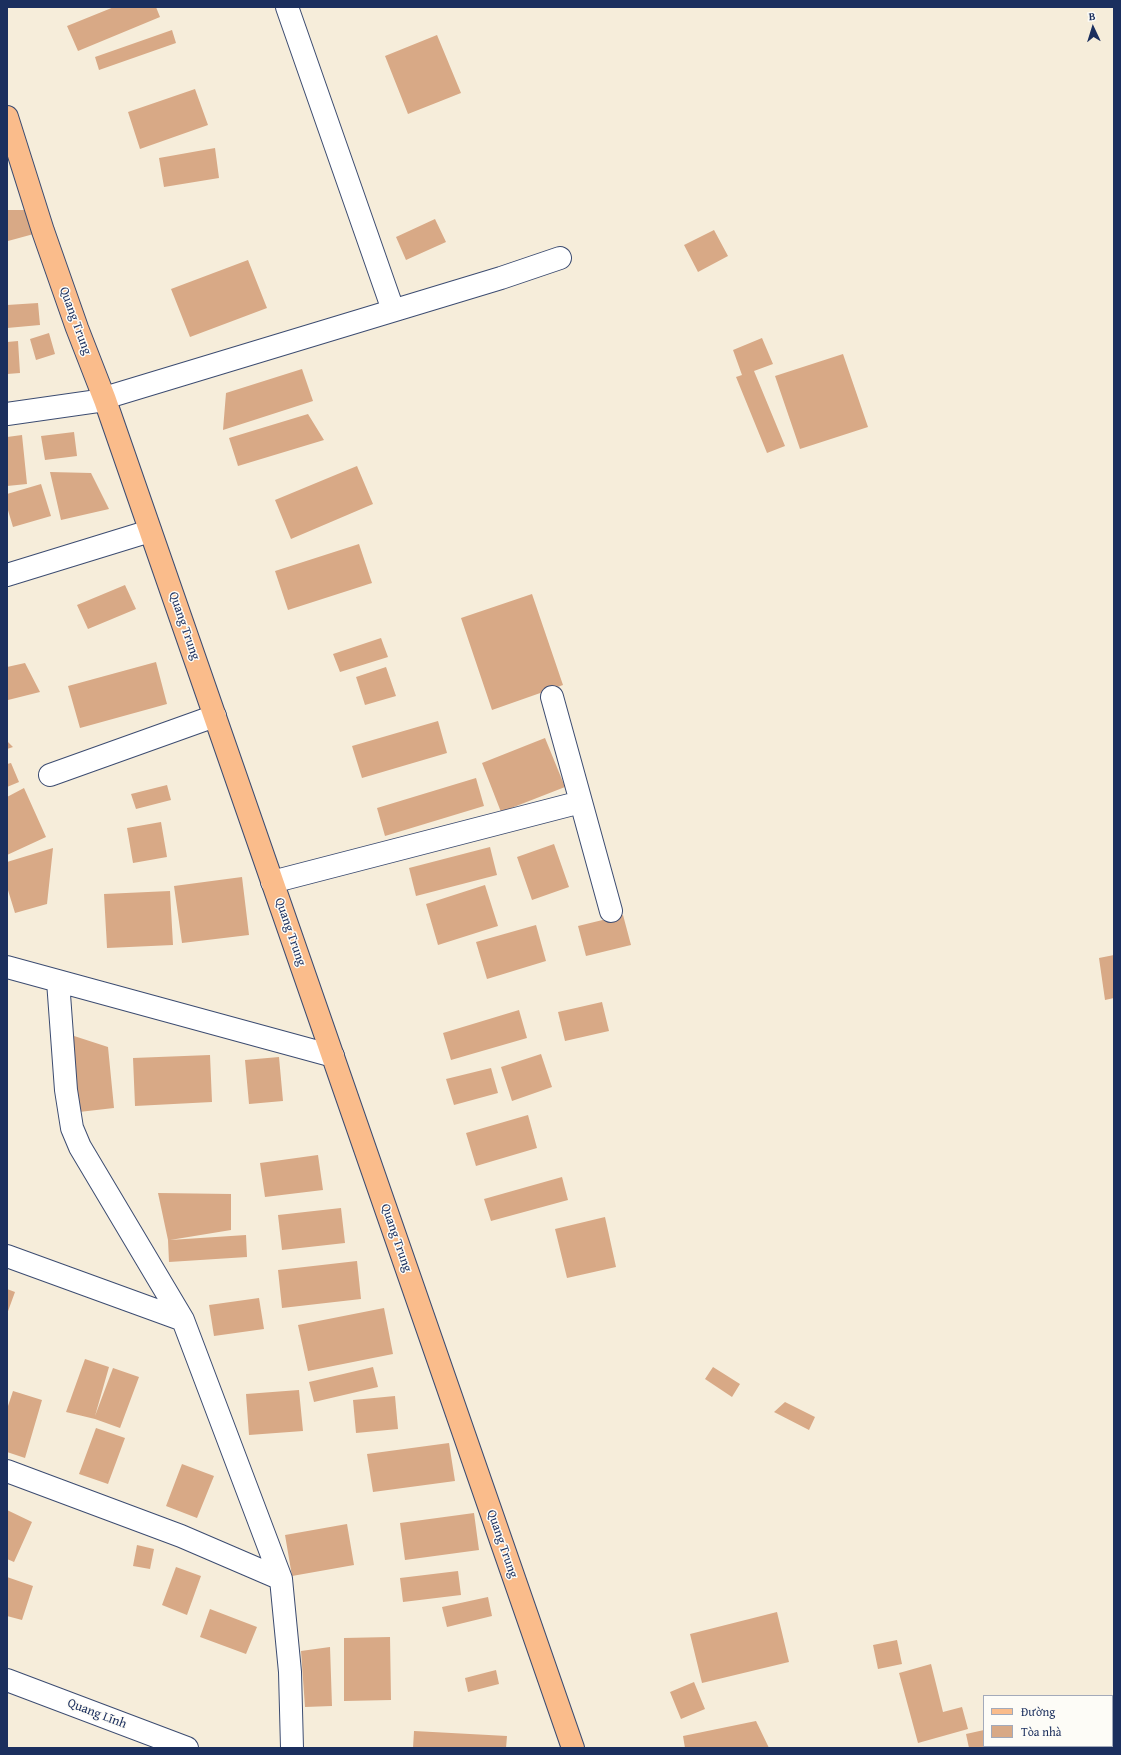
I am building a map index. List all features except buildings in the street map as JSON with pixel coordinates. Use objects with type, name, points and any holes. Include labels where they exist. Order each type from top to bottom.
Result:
[{"type":"main road","name":"Quang Trung","points":[[7,116],[48,246],[82,342],[105,400],[573,1748]]},
{"type":"street","points":[[287,7],[393,310]]},
{"type":"street","points":[[7,414],[105,400],[111,396],[501,278],[560,258]]},
{"type":"street","points":[[7,575],[150,531]]},
{"type":"street","points":[[552,697],[611,911]]},
{"type":"street","points":[[50,775],[215,716]]},
{"type":"street","points":[[272,882],[580,802]]},
{"type":"street","points":[[7,967],[333,1056]]},
{"type":"street","points":[[58,981],[66,1090],[72,1128],[80,1147],[183,1320],[281,1579],[290,1672],[292,1748]]},
{"type":"street","points":[[7,1256],[183,1320]]},
{"type":"street","points":[[7,1471],[181,1536],[281,1579]]},
{"type":"street","name":"Quang Lĩnh","points":[[7,1680],[187,1748]]}]
